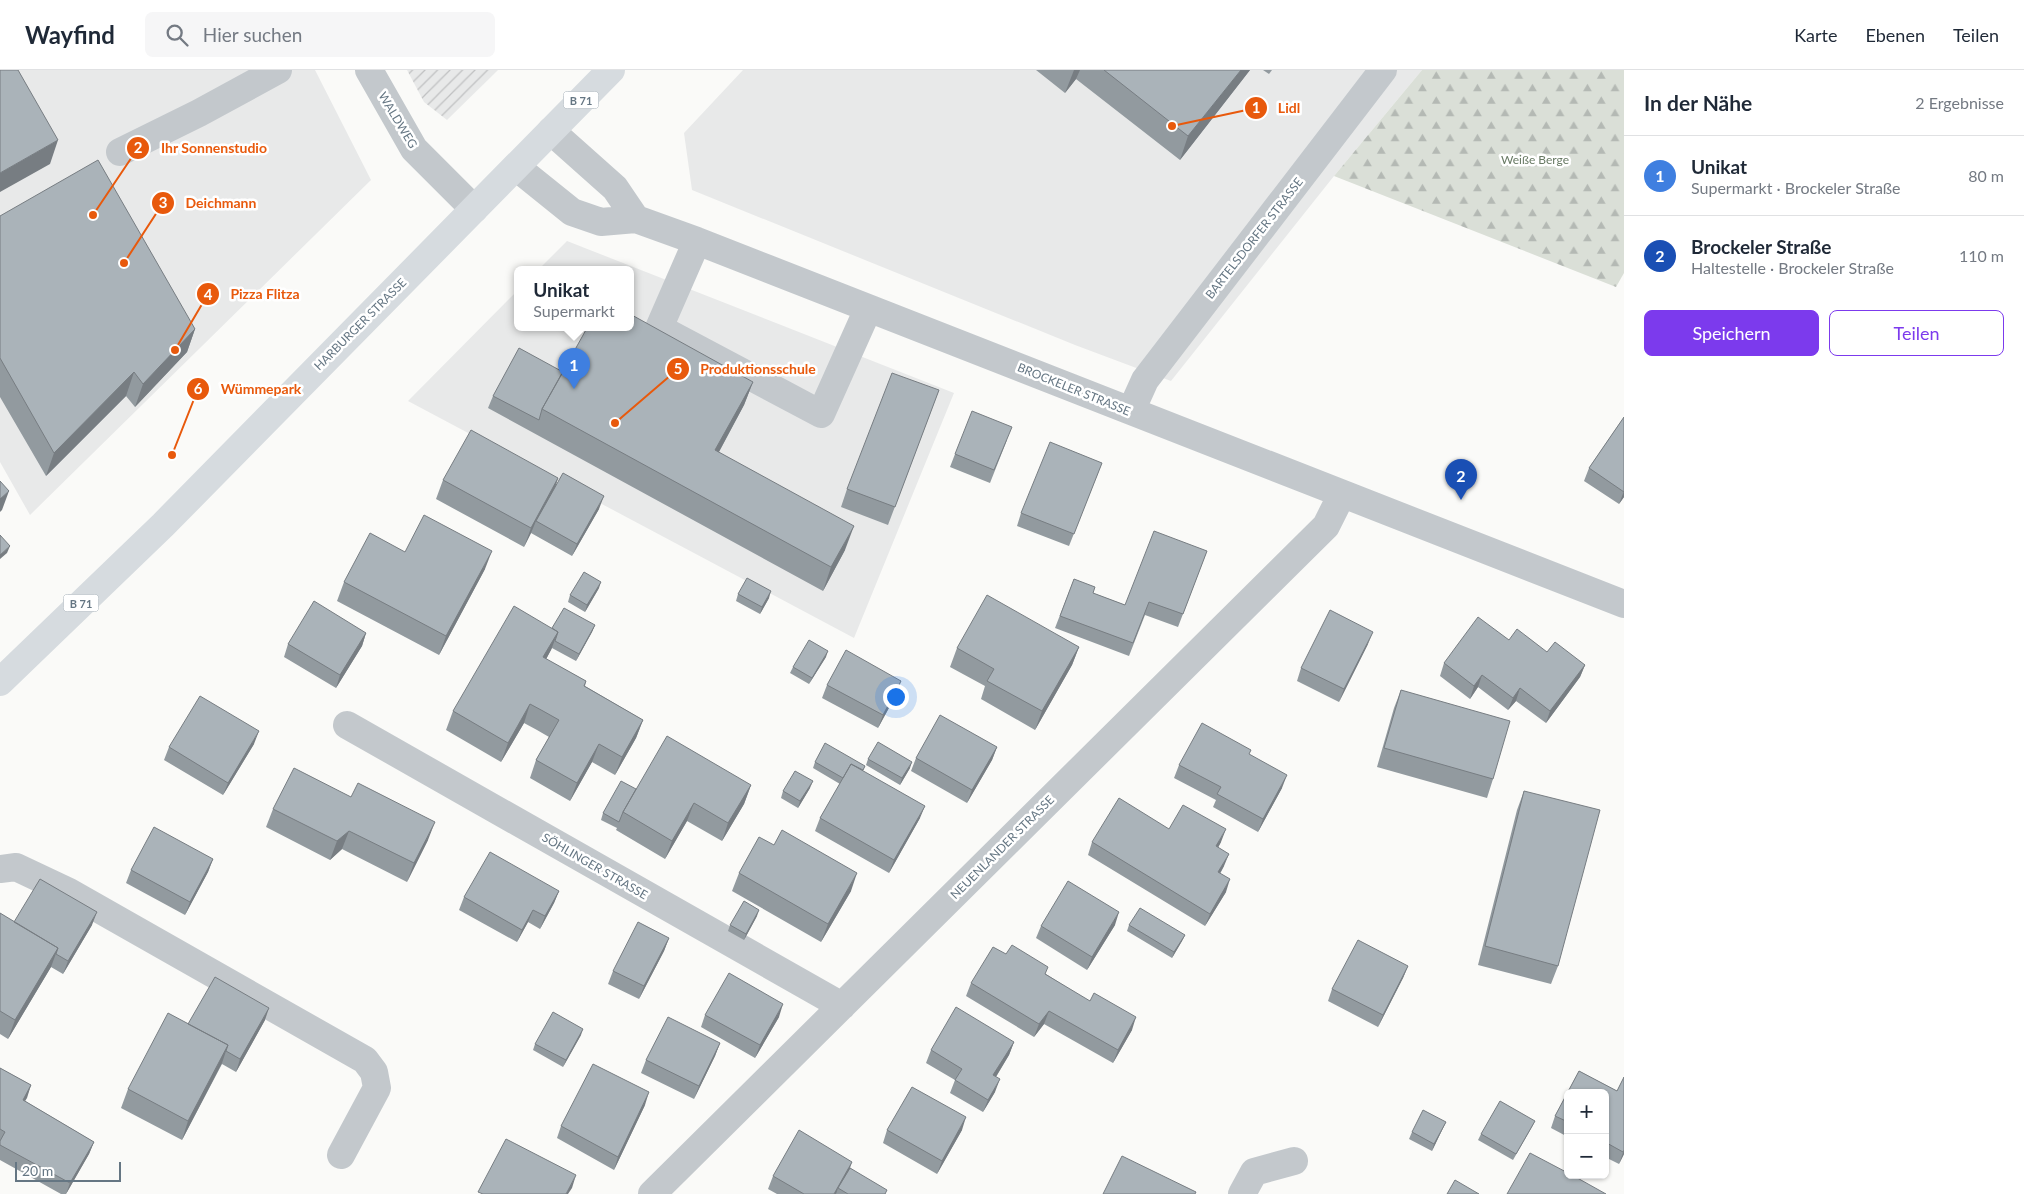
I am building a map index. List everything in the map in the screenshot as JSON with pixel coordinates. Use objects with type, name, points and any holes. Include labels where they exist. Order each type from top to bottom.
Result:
[{"type":"main road","name":"HARBURGER STRASSE","points":[[0,682],[163,524],[611,70]]},
{"type":"street","points":[[120,152],[199,113],[278,70]]},
{"type":"street","name":"WALDWEG","points":[[369,70],[414,149],[474,209]]},
{"type":"street","name":"BARTELSDORFER STRASSE","points":[[1132,411],[1145,380],[1383,70]]},
{"type":"street","points":[[551,131],[615,188],[636,219]]},
{"type":"street","name":"BROCKELER STRASSE","points":[[516,167],[572,212],[601,222],[636,219],[696,241],[1624,604]]},
{"type":"street","points":[[696,241],[659,328],[822,414],[868,308]]},
{"type":"street","name":"NEUENLANDER STRASSE","points":[[652,1194],[1326,526],[1342,494]]},
{"type":"street","name":"SÖHLINGER STRASSE","points":[[348,725],[842,1006]]},
{"type":"street","points":[[0,869],[16,868],[70,892],[365,1060],[374,1072],[377,1088],[341,1156]]},
{"type":"street","points":[[1242,1194],[1254,1172],[1294,1161]]},
{"type":"shaded area","points":[[0,70],[315,70],[371,180],[30,515],[0,462]]},
{"type":"shaded area","points":[[407,70],[498,70],[447,120],[424,102]]},
{"type":"shaded area","points":[[743,70],[1422,70],[1334,176],[1171,381],[1075,345],[692,190],[684,133]]},
{"type":"shaded area","points":[[567,241],[631,266],[542,266]]},
{"type":"shaded area","points":[[634,267],[954,393],[854,638],[408,401],[514,294],[514,331],[634,331]]},
{"type":"green space","name":"Weiße Berge","points":[[1422,70],[1624,70],[1624,273],[1616,287],[1334,176]]},
{"type":"building","points":[[0,70],[18,70],[58,140],[0,173]]},
{"type":"building","points":[[1104,70],[1241,70],[1188,136]]},
{"type":"building","points":[[98,160],[195,329],[143,384],[134,372],[54,453],[0,358],[0,216]]},
{"type":"building","points":[[634,316],[753,382],[715,450],[854,526],[831,567],[542,409],[585,331],[634,331]]},
{"type":"building","points":[[519,348],[563,372],[542,409],[539,420],[493,396]]},
{"type":"building","points":[[892,373],[939,390],[895,507],[847,489]]},
{"type":"building","points":[[972,411],[1012,427],[994,470],[955,454]]},
{"type":"building","points":[[1624,417],[1624,492],[1589,468]]},
{"type":"building","points":[[471,430],[558,478],[531,528],[443,480]]},
{"type":"building","points":[[1050,442],[1102,463],[1074,534],[1021,513]]},
{"type":"building","points":[[563,473],[604,496],[577,544],[536,521]]},
{"type":"building","points":[[0,481],[9,491],[0,499]]},
{"type":"building","points":[[424,515],[492,551],[446,636],[344,582],[370,533],[405,552]]},
{"type":"building","points":[[1154,531],[1207,551],[1183,614],[1149,602],[1133,643],[1060,616],[1074,579],[1095,587],[1093,593],[1125,605]]},
{"type":"building","points":[[0,535],[10,546],[0,555]]},
{"type":"building","points":[[584,572],[601,582],[587,605],[570,595]]},
{"type":"building","points":[[747,578],[771,591],[762,607],[738,594]]},
{"type":"building","points":[[987,595],[1079,647],[1042,711],[987,681],[994,669],[957,648]]},
{"type":"building","points":[[314,601],[366,633],[340,675],[288,644]]},
{"type":"building","points":[[514,606],[558,632],[543,657],[586,681],[584,686],[643,720],[622,757],[599,744],[577,783],[536,760],[559,720],[530,704],[508,743],[453,711]]},
{"type":"building","points":[[564,608],[595,625],[579,654],[555,641],[558,632],[552,628]]},
{"type":"building","points":[[1330,610],[1373,632],[1344,689],[1301,668]]},
{"type":"building","points":[[1478,617],[1509,640],[1517,629],[1547,652],[1555,642],[1585,665],[1550,711],[1520,688],[1513,698],[1482,675],[1474,686],[1444,663]]},
{"type":"building","points":[[809,640],[828,651],[812,678],[793,667]]},
{"type":"building","points":[[846,650],[901,681],[883,715],[827,685]]},
{"type":"building","points":[[1401,690],[1510,721],[1493,779],[1384,748]]},
{"type":"building","points":[[200,696],[259,731],[228,783],[169,747]]},
{"type":"building","points":[[940,715],[997,747],[972,790],[916,758]]},
{"type":"building","points":[[1202,723],[1251,750],[1249,754],[1287,775],[1263,819],[1217,794],[1221,787],[1179,765]]},
{"type":"building","points":[[667,736],[751,785],[728,823],[694,803],[672,841],[623,812]]},
{"type":"building","points":[[878,742],[912,762],[902,778],[868,759]]},
{"type":"building","points":[[825,743],[865,766],[863,770],[851,764],[843,778],[815,762]]},
{"type":"building","points":[[851,764],[925,806],[894,860],[820,818]]},
{"type":"building","points":[[294,768],[351,797],[358,783],[435,822],[414,863],[349,831],[337,841],[273,809]]},
{"type":"building","points":[[795,771],[813,781],[800,801],[783,791]]},
{"type":"building","points":[[621,781],[636,789],[619,822],[603,813]]},
{"type":"building","points":[[1524,791],[1600,810],[1558,966],[1485,946]]},
{"type":"building","points":[[1119,798],[1169,829],[1183,805],[1226,829],[1216,846],[1229,854],[1218,872],[1230,879],[1210,914],[1092,842]]},
{"type":"building","points":[[154,827],[213,859],[190,902],[131,870]]},
{"type":"building","points":[[782,830],[857,873],[828,924],[739,873],[759,837],[774,845]]},
{"type":"building","points":[[490,852],[559,891],[545,916],[533,910],[522,930],[464,897]]},
{"type":"building","points":[[40,879],[97,912],[68,961],[56,954],[58,948],[14,922]]},
{"type":"building","points":[[1068,881],[1119,912],[1092,957],[1041,926]]},
{"type":"building","points":[[744,901],[759,910],[746,934],[730,925]]},
{"type":"building","points":[[1140,908],[1185,935],[1174,952],[1129,925]]},
{"type":"building","points":[[0,913],[58,948],[15,1020],[0,1011]]},
{"type":"building","points":[[638,922],[669,938],[644,986],[613,971]]},
{"type":"building","points":[[1358,940],[1408,966],[1383,1015],[1332,989]]},
{"type":"building","points":[[1012,945],[1048,967],[1045,974],[1090,1001],[1094,993],[1136,1017],[1118,1050],[1049,1011],[1039,1024],[971,983],[993,947],[1006,954]]},
{"type":"building","points":[[729,973],[783,1004],[760,1045],[705,1015]]},
{"type":"building","points":[[215,977],[269,1008],[240,1059],[226,1051],[228,1045],[188,1024]]},
{"type":"building","points":[[956,1007],[1014,1042],[993,1075],[1000,1079],[988,1100],[955,1080],[962,1069],[931,1050]]},
{"type":"building","points":[[553,1012],[583,1029],[566,1060],[535,1044]]},
{"type":"building","points":[[168,1013],[228,1045],[188,1121],[128,1089]]},
{"type":"building","points":[[668,1017],[720,1043],[699,1086],[646,1060]]},
{"type":"building","points":[[593,1064],[649,1092],[618,1157],[561,1126]]},
{"type":"building","points":[[0,1068],[31,1085],[23,1100],[94,1142],[70,1183],[0,1145],[5,1132],[0,1129]]},
{"type":"building","points":[[1579,1071],[1617,1091],[1624,1077],[1623,1152],[1609,1144],[1609,1089],[1569,1089]]},
{"type":"building","points":[[912,1087],[966,1117],[942,1161],[887,1130]]},
{"type":"building","points":[[1564,1099],[1564,1120],[1555,1116]]},
{"type":"building","points":[[1500,1101],[1535,1121],[1516,1154],[1481,1134]]},
{"type":"building","points":[[1423,1110],[1446,1122],[1434,1144],[1412,1132]]},
{"type":"building","points":[[799,1130],[852,1162],[834,1194],[804,1194],[773,1176]]},
{"type":"building","points":[[506,1139],[576,1175],[566,1194],[483,1194],[478,1192]]},
{"type":"building","points":[[1530,1153],[1564,1171],[1564,1179],[1579,1179],[1606,1194],[1507,1194]]},
{"type":"building","points":[[1122,1156],[1196,1192],[1195,1194],[1103,1194]]},
{"type":"building","points":[[850,1168],[887,1190],[885,1194],[848,1194],[838,1188]]},
{"type":"building","points":[[1455,1180],[1479,1194],[1447,1194]]},
{"type":"place","name":"Lidl","points":[[1172,126]]},
{"type":"place","name":"Ihr Sonnenstudio","points":[[93,215]]},
{"type":"place","name":"Deichmann","points":[[124,263]]},
{"type":"place","name":"Pizza Flitza","points":[[175,350]]},
{"type":"place","name":"Unikat","points":[[574,389]]},
{"type":"place","name":"Produktionsschule","points":[[615,423]]},
{"type":"place","name":"Wümmepark","points":[[172,455]]},
{"type":"place","name":"Brockeler Straße","points":[[1461,500]]}]
